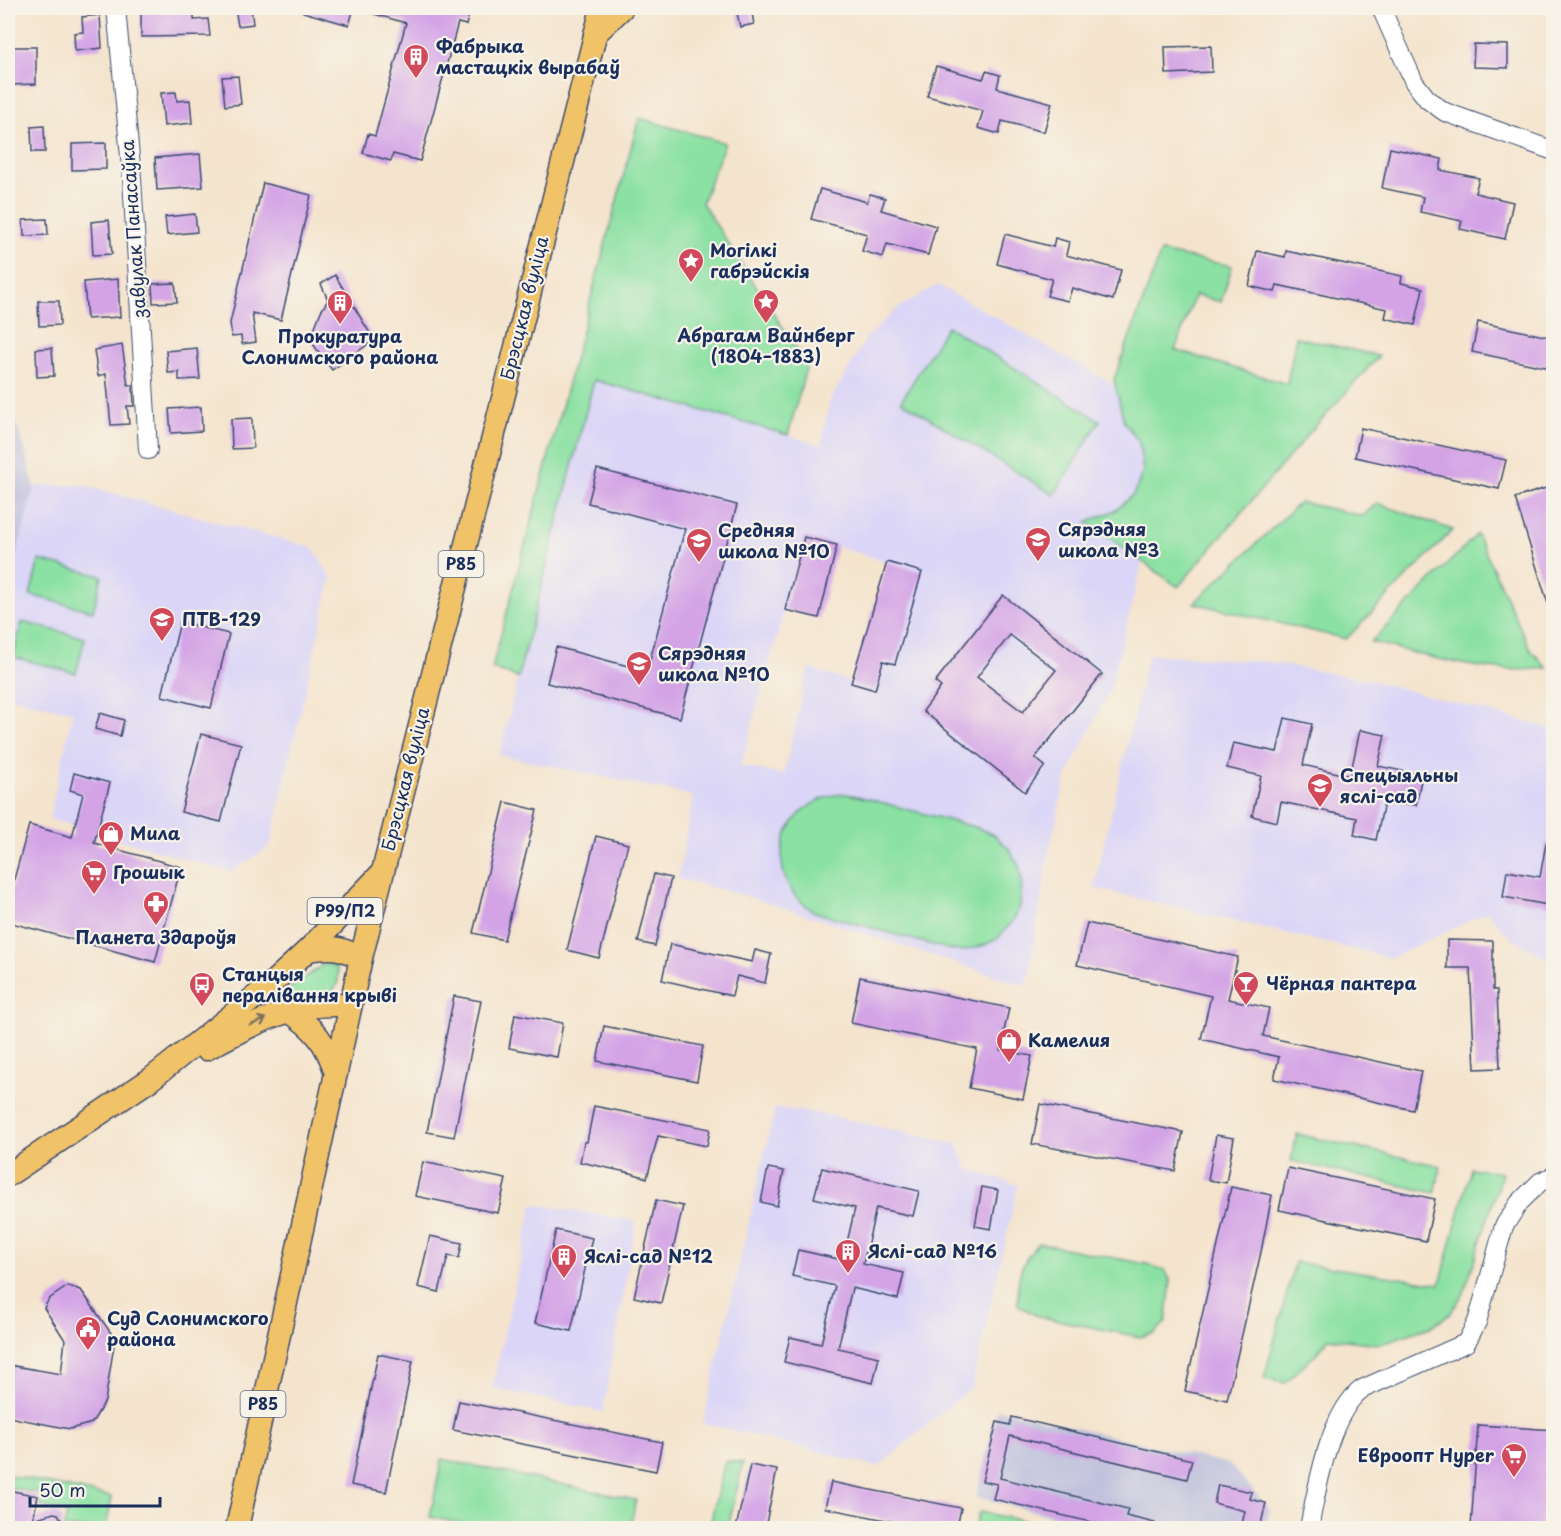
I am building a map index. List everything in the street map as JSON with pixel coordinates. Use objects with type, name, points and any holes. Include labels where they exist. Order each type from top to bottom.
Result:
[{"type":"main road","name":"Р85","points":[[595,34],[602,8]]},
{"type":"main road","points":[[595,34],[622,8]]},
{"type":"main road","name":"Брэсцкая вуліца","points":[[237,1528],[361,958],[595,34]]},
{"type":"main road","name":"Р99/П2","points":[[8,1175],[151,1079],[269,986],[308,950],[382,873]]},
{"type":"main road","name":"Р99/П2","points":[[308,950],[341,948],[361,958]]},
{"type":"main road","name":"Р99/П2","points":[[151,1079],[257,1022],[289,1011],[321,1005],[350,1006]]},
{"type":"main road","points":[[289,1011],[311,1027],[322,1041],[330,1054],[336,1073]]},
{"type":"street","name":"завулак Панасаўка","points":[[116,8],[132,178],[148,450]]},
{"type":"street","points":[[1381,8],[1414,82],[1428,100],[1445,112],[1554,151]]},
{"type":"street","points":[[1309,1528],[1335,1427],[1352,1397],[1362,1389],[1466,1343],[1477,1322],[1504,1226],[1519,1203],[1540,1182],[1554,1176]]},
{"type":"shaded area","points":[[938,285],[1131,394],[1167,464],[1110,691],[1066,777],[1049,851],[1027,986],[746,896],[678,879],[693,796],[499,755],[594,380],[821,445],[830,401],[866,339],[896,309]],"holes":[[[804,537],[922,572],[895,664],[883,661],[875,690],[808,668],[784,775],[741,766]]]},
{"type":"shaded area","points":[[8,410],[12,412],[25,450],[34,486],[8,590]]},
{"type":"shaded area","name":"ПТВ-129","points":[[82,485],[313,548],[331,578],[270,846],[231,872],[49,819],[73,712],[8,697],[8,590],[34,486]]},
{"type":"shaded area","name":"Спецыяльны яслі-сад","points":[[1148,654],[1269,662],[1369,680],[1553,729],[1553,962],[1511,938],[1487,912],[1391,958],[1094,888]]},
{"type":"shaded area","points":[[775,1108],[821,1114],[957,1144],[968,1169],[1018,1185],[972,1387],[878,1467],[703,1423]]},
{"type":"shaded area","points":[[533,1204],[636,1221],[603,1412],[492,1388]]},
{"type":"shaded area","points":[[997,1409],[1229,1464],[1270,1509],[1265,1528],[1100,1528],[976,1497]]},
{"type":"green space","name":"Могілкі габрэйскія","points":[[639,118],[725,143],[702,203],[807,365],[788,435],[594,380],[518,678],[492,668]]},
{"type":"green space","points":[[1161,252],[1232,266],[1221,302],[1195,295],[1175,350],[1287,384],[1296,337],[1379,356],[1312,430],[1178,587],[1087,522],[1116,510],[1134,494],[1143,471],[1139,442],[1124,422],[1114,379]]},
{"type":"green space","points":[[947,326],[1100,421],[1054,495],[901,401]]},
{"type":"green space","points":[[1300,502],[1363,516],[1377,503],[1453,530],[1346,639],[1194,603]]},
{"type":"green space","points":[[1477,534],[1530,649],[1547,668],[1525,670],[1480,667],[1371,642]]},
{"type":"green space","points":[[39,560],[102,576],[93,611],[30,595]]},
{"type":"green space","points":[[22,622],[85,638],[76,673],[13,657]]},
{"type":"green space","points":[[846,794],[978,828],[994,835],[1009,849],[1019,866],[1022,882],[1020,907],[1013,921],[998,938],[985,945],[962,951],[947,949],[815,912],[797,898],[786,880],[782,861],[784,842],[792,824],[805,809],[823,799]]},
{"type":"green space","points":[[328,963],[337,968],[338,980],[334,989],[328,994],[318,998],[274,1000],[321,966]]},
{"type":"green space","points":[[1297,1134],[1441,1166],[1435,1193],[1291,1161]]},
{"type":"green space","points":[[1471,1168],[1502,1173],[1464,1293],[1450,1314],[1430,1327],[1379,1344],[1329,1338],[1316,1354],[1285,1383],[1264,1379],[1295,1262],[1440,1284]]},
{"type":"green space","points":[[1038,1243],[1146,1264],[1165,1270],[1171,1282],[1166,1322],[1155,1333],[1140,1337],[1037,1316],[1018,1305],[1020,1272]]},
{"type":"green space","points":[[442,1459],[636,1500],[630,1528],[483,1528],[430,1517]]},
{"type":"green space","points":[[725,1461],[743,1463],[728,1528],[709,1528]]},
{"type":"green space","points":[[8,1475],[112,1497],[106,1528],[64,1528],[67,1513],[40,1506],[42,1494],[8,1487]]},
{"type":"green space","points":[[979,1512],[1063,1528],[975,1528]]},
{"type":"building","points":[[235,8],[251,8],[253,24],[238,26]]},
{"type":"building","points":[[303,8],[354,8],[349,25],[303,12]]},
{"type":"building","name":"Фабрыка мастацкіх вырабаў","points":[[368,8],[471,8],[466,25],[458,23],[420,161],[393,154],[391,161],[363,153],[368,134],[375,136],[406,23],[367,12]]},
{"type":"building","points":[[736,8],[751,8],[754,24],[740,27]]},
{"type":"building","points":[[141,11],[194,11],[194,20],[208,19],[210,36],[141,37]]},
{"type":"building","points":[[100,15],[102,48],[75,51],[74,33],[83,32],[82,17]]},
{"type":"building","points":[[1474,44],[1508,45],[1508,68],[1473,67]]},
{"type":"building","points":[[1211,46],[1212,72],[1166,74],[1165,47]]},
{"type":"building","points":[[10,47],[36,47],[36,84],[11,85]]},
{"type":"building","points":[[936,66],[983,79],[986,71],[1000,75],[997,88],[1052,103],[1044,132],[1002,121],[999,134],[978,128],[983,111],[927,96]]},
{"type":"building","points":[[238,76],[241,104],[225,106],[222,77]]},
{"type":"building","points":[[176,92],[177,101],[190,100],[192,123],[164,126],[161,93]]},
{"type":"building","points":[[44,126],[45,152],[32,152],[31,127]]},
{"type":"building","points":[[106,143],[106,169],[72,170],[72,144]]},
{"type":"building","points":[[1390,148],[1442,159],[1440,170],[1479,178],[1475,193],[1513,202],[1505,239],[1460,229],[1462,221],[1420,212],[1423,197],[1382,188]]},
{"type":"building","points":[[200,154],[203,187],[157,190],[155,158]]},
{"type":"building","points":[[263,183],[311,195],[281,320],[252,313],[256,342],[242,344],[241,336],[232,337],[230,323]]},
{"type":"building","points":[[820,189],[867,202],[870,194],[885,198],[881,210],[936,226],[928,255],[887,244],[883,257],[862,251],[867,234],[811,219]]},
{"type":"building","points":[[195,214],[197,232],[167,235],[165,217]]},
{"type":"building","points":[[47,219],[48,235],[24,236],[23,220]]},
{"type":"building","points":[[109,220],[112,254],[93,255],[91,222]]},
{"type":"building","points":[[1005,234],[1053,247],[1055,238],[1069,242],[1066,255],[1121,270],[1113,300],[1072,288],[1068,301],[1047,296],[1052,279],[997,264]]},
{"type":"building","points":[[1257,251],[1285,257],[1286,251],[1402,276],[1401,283],[1423,288],[1415,325],[1385,318],[1387,309],[1277,285],[1275,292],[1249,286]]},
{"type":"building","name":"Прокуратура Слонимского района","points":[[335,275],[374,340],[332,370],[310,340],[321,311],[328,300],[321,284]]},
{"type":"building","points":[[118,279],[120,317],[87,319],[84,282]]},
{"type":"building","points":[[175,283],[177,302],[153,303],[152,284]]},
{"type":"building","points":[[38,301],[59,301],[60,325],[39,326]]},
{"type":"building","points":[[1478,322],[1554,338],[1554,369],[1472,352]]},
{"type":"building","points":[[122,345],[128,385],[133,385],[134,406],[127,406],[129,424],[111,425],[106,374],[98,376],[94,350]]},
{"type":"building","points":[[52,348],[54,376],[37,377],[36,349]]},
{"type":"building","points":[[197,348],[200,379],[179,380],[179,372],[168,373],[166,351]]},
{"type":"building","points":[[201,407],[202,431],[171,433],[169,409]]},
{"type":"building","points":[[252,418],[253,448],[232,449],[231,419]]},
{"type":"building","points":[[1361,428],[1506,460],[1499,489],[1355,457]]},
{"type":"building","name":"Средняя школа №10","points":[[597,469],[737,505],[680,718],[547,683],[556,647],[647,671],[685,529],[588,503]]},
{"type":"building","points":[[1546,488],[1554,511],[1554,609],[1550,610],[1515,498]]},
{"type":"building","points":[[804,537],[837,545],[819,618],[785,610]]},
{"type":"building","points":[[887,562],[922,572],[895,664],[883,661],[875,690],[851,683]]},
{"type":"building","points":[[1003,595],[1102,674],[1035,758],[1045,766],[1025,792],[923,711],[941,687],[935,682]],"holes":[[[1010,635],[1056,670],[1023,712],[977,677]]]},
{"type":"building","points":[[180,622],[229,634],[211,708],[162,696]]},
{"type":"building","points":[[100,713],[124,720],[120,736],[95,729]]},
{"type":"building","points":[[1285,718],[1312,724],[1303,765],[1350,776],[1360,730],[1385,735],[1378,766],[1422,775],[1416,805],[1385,798],[1376,840],[1354,835],[1357,818],[1281,802],[1277,822],[1252,816],[1261,776],[1227,768],[1233,743],[1277,752]]},
{"type":"building","points":[[201,734],[241,744],[221,822],[181,812]]},
{"type":"building","points":[[74,773],[110,783],[94,843],[181,867],[155,962],[8,922],[8,901],[29,825],[72,837],[83,794],[70,790]]},
{"type":"building","points":[[505,802],[537,810],[504,940],[473,933]]},
{"type":"building","points":[[596,836],[628,844],[599,958],[567,950]]},
{"type":"building","points":[[1546,843],[1554,843],[1554,906],[1503,897],[1507,871],[1540,877]]},
{"type":"building","points":[[654,874],[671,878],[655,946],[638,942]]},
{"type":"building","points":[[1087,923],[1238,957],[1228,999],[1269,1008],[1263,1036],[1421,1071],[1413,1110],[1274,1079],[1279,1057],[1201,1039],[1211,996],[1077,965]]},
{"type":"building","points":[[1447,940],[1493,941],[1493,990],[1497,990],[1500,1068],[1475,1069],[1470,968],[1447,968]]},
{"type":"building","points":[[670,944],[752,962],[755,950],[771,954],[765,983],[737,976],[732,996],[662,980]]},
{"type":"building","points":[[860,977],[1009,1008],[1000,1050],[1032,1056],[1023,1099],[969,1088],[977,1049],[851,1023]]},
{"type":"building","points":[[454,996],[481,1001],[454,1137],[427,1132]]},
{"type":"building","points":[[515,1014],[563,1023],[557,1057],[509,1048]]},
{"type":"building","points":[[604,1026],[703,1046],[697,1081],[597,1061]]},
{"type":"building","points":[[1040,1104],[1183,1132],[1175,1171],[1032,1144]]},
{"type":"building","points":[[594,1106],[710,1129],[707,1146],[658,1136],[647,1178],[580,1162],[584,1142],[587,1142]]},
{"type":"building","points":[[1216,1135],[1234,1138],[1226,1183],[1208,1180]]},
{"type":"building","points":[[423,1162],[506,1179],[498,1213],[415,1196]]},
{"type":"building","points":[[768,1168],[784,1171],[777,1206],[761,1202]]},
{"type":"building","name":"Яслі-сад №16","points":[[822,1168],[919,1191],[913,1216],[876,1208],[863,1264],[904,1273],[898,1299],[852,1288],[838,1348],[879,1357],[873,1383],[784,1362],[790,1337],[821,1344],[835,1286],[792,1276],[798,1250],[843,1260],[855,1208],[814,1198]]},
{"type":"building","points":[[1288,1168],[1435,1199],[1426,1241],[1279,1210]]},
{"type":"building","points":[[982,1187],[998,1190],[991,1229],[975,1226]]},
{"type":"building","points":[[1231,1187],[1272,1195],[1227,1400],[1185,1391]]},
{"type":"building","points":[[656,1200],[683,1206],[661,1303],[634,1297]]},
{"type":"building","name":"Яслі-сад №12","points":[[556,1230],[592,1238],[571,1331],[535,1323]]},
{"type":"building","points":[[430,1236],[462,1243],[459,1258],[448,1256],[439,1292],[418,1287]]},
{"type":"building","name":"Суд Слонимского района","points":[[68,1286],[81,1290],[115,1339],[105,1401],[92,1423],[70,1429],[8,1417],[8,1365],[61,1374],[65,1340],[44,1308],[49,1299]]},
{"type":"building","points":[[378,1354],[413,1361],[386,1492],[351,1485]]},
{"type":"building","points":[[459,1401],[662,1442],[656,1471],[453,1430]]},
{"type":"building","points":[[1012,1417],[1192,1460],[1187,1479],[1010,1436],[1000,1478],[1128,1509],[1126,1516],[1155,1523],[1154,1528],[1116,1528],[993,1499],[997,1484],[982,1481],[997,1422],[1010,1425]]},
{"type":"building","name":"Евроопт Hyper","points":[[1478,1425],[1554,1430],[1554,1528],[1471,1528]]},
{"type":"building","points":[[750,1465],[777,1470],[765,1528],[736,1528]]},
{"type":"building","points":[[831,1482],[961,1508],[957,1528],[926,1528],[825,1508]]},
{"type":"building","points":[[1218,1485],[1252,1492],[1250,1499],[1266,1503],[1260,1528],[1241,1528],[1245,1511],[1214,1503]]},
{"type":"building","points":[[8,1490],[38,1496],[33,1519],[58,1514],[62,1521],[61,1528],[8,1528]]},
{"type":"place","name":"Фабрыка мастацкіх вырабаў","points":[[416,80]]},
{"type":"place","name":"Могілкі габрэйскія","points":[[691,284]]},
{"type":"place","name":"Абрагам Вайнберг (1804–1883)","points":[[766,325]]},
{"type":"place","name":"Прокуратура Слонимского района","points":[[340,326]]},
{"type":"place","name":"Сярэдняя школа №3","points":[[1038,563]]},
{"type":"place","name":"Средняя школа №10","points":[[699,564]]},
{"type":"place","name":"ПТВ-129","points":[[162,643]]},
{"type":"place","name":"Сярэдняя школа №10","points":[[639,687]]},
{"type":"place","name":"Спецыяльны яслі-сад","points":[[1320,809]]},
{"type":"place","name":"Мила","points":[[111,857]]},
{"type":"place","name":"Грошык","points":[[94,896]]},
{"type":"place","name":"Планета Здароўя","points":[[156,927]]},
{"type":"place","name":"Чёрная пантера","points":[[1246,1007]]},
{"type":"place","name":"Станцыя пералівання крыві","points":[[202,1008]]},
{"type":"place","name":"Камелия","points":[[1009,1064]]},
{"type":"place","name":"Яслі-сад №16","points":[[848,1275]]},
{"type":"place","name":"Яслі-сад №12","points":[[564,1280]]},
{"type":"place","name":"Суд Слонимского района","points":[[88,1352]]},
{"type":"place","name":"Евроопт Hyper","points":[[1514,1479]]}]
